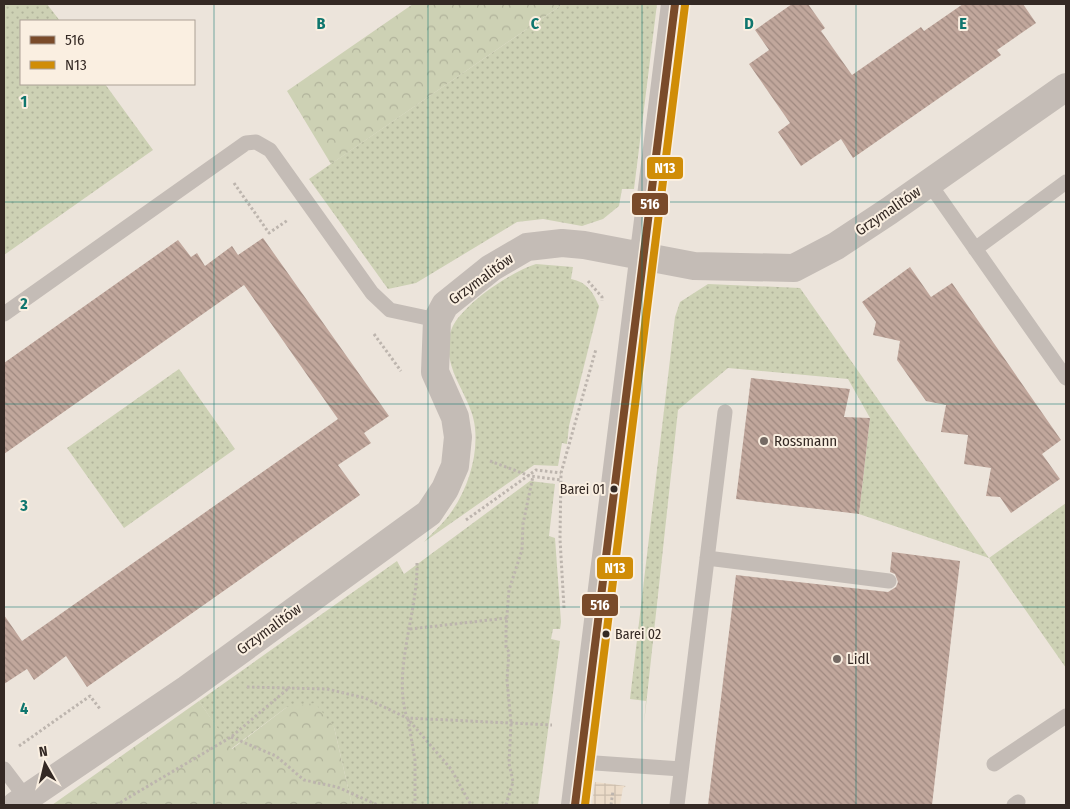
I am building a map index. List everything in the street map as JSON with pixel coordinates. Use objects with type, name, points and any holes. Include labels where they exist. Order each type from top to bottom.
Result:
[{"type":"street","points":[[575,805],[675,4]]},
{"type":"street","name":"Grzymalitów","points":[[21,802],[186,688],[429,513],[446,489],[455,466],[457,446],[455,418],[435,372],[437,320],[445,305],[491,268],[527,247],[562,243],[584,245],[694,266],[794,268],[836,246],[1066,87]]},
{"type":"lane","points":[[4,314],[246,143],[256,142],[270,150],[372,293],[390,310],[437,320]]},
{"type":"lane","points":[[929,182],[1066,378]]},
{"type":"lane","points":[[975,249],[1066,182]]},
{"type":"lane","points":[[677,805],[725,412]]},
{"type":"lane","points":[[707,558],[889,581]]},
{"type":"lane","points":[[994,764],[1066,716]]},
{"type":"lane","points":[[581,762],[681,769]]},
{"type":"lane","points":[[4,769],[21,802]]},
{"type":"path","points":[[219,162],[269,233],[291,218]]},
{"type":"path","points":[[372,331],[406,377]]},
{"type":"path","points":[[564,611],[560,540],[562,473],[599,342],[634,338]]},
{"type":"path","points":[[457,446],[502,467],[532,476],[561,480]]},
{"type":"path","points":[[465,520],[532,476],[536,470],[562,473]]},
{"type":"path","points":[[506,805],[513,782],[509,763],[511,723],[507,680],[509,652],[506,647],[509,590],[522,550],[523,524],[532,476]]},
{"type":"path","points":[[414,805],[415,760],[401,690],[417,586],[417,554]]},
{"type":"path","points":[[410,629],[507,618]]},
{"type":"path","points":[[243,687],[290,686],[327,688],[364,698],[408,718],[557,726]]},
{"type":"path","points":[[116,805],[231,737],[290,686]]},
{"type":"path","points":[[12,751],[90,696],[101,711]]},
{"type":"path","points":[[408,718],[451,769],[471,805]]},
{"type":"path","points":[[231,737],[276,756],[304,780],[337,787],[378,805]]},
{"type":"green space","points":[[4,4],[47,4],[59,20],[20,20],[20,85],[106,85],[153,150],[4,255]]},
{"type":"green space","points":[[413,4],[563,4],[331,164],[287,91]]},
{"type":"green space","points":[[563,4],[657,4],[634,189],[622,189],[619,206],[603,219],[582,226],[543,219],[517,222],[416,283],[388,289],[309,179]]},
{"type":"green space","points":[[536,264],[573,267],[571,279],[577,280],[589,288],[599,306],[569,426],[567,444],[562,443],[558,466],[534,465],[424,542],[446,519],[458,502],[471,471],[475,450],[474,419],[452,369],[449,356],[450,332],[461,315],[491,288],[515,273]]},
{"type":"green space","points":[[708,284],[800,288],[989,558],[859,514],[870,418],[848,379],[728,368],[678,410],[644,724],[646,701],[630,699],[675,317],[680,302]]},
{"type":"green space","points":[[179,369],[235,449],[124,528],[67,448]]},
{"type":"green space","points":[[530,481],[555,484],[549,536],[555,538],[561,622],[560,629],[553,629],[551,639],[560,641],[538,805],[352,805],[334,727],[287,707],[231,749],[199,701],[397,561],[404,574]]},
{"type":"green space","points":[[1066,503],[1066,668],[989,558]]},
{"type":"green space","points":[[199,701],[232,749],[287,707],[315,703],[334,727],[352,805],[52,805]]},
{"type":"shaded area","points":[[595,782],[626,786],[623,788],[620,805],[592,805]]},
{"type":"building","points":[[792,4],[808,4],[825,28],[821,31],[852,75],[921,27],[924,31],[963,4],[1023,4],[1036,23],[997,50],[1001,55],[853,158],[841,139],[801,166],[778,132],[790,123],[749,64],[769,50],[755,30]]},
{"type":"building","points":[[263,238],[389,416],[364,433],[371,443],[338,465],[360,495],[87,687],[66,656],[34,680],[27,669],[4,684],[4,615],[22,641],[338,419],[244,285],[4,454],[4,363],[178,240],[191,257],[197,253],[205,266],[232,246],[238,255]]},
{"type":"building","points":[[910,267],[931,297],[952,283],[1061,440],[1042,454],[1060,479],[1011,513],[1000,497],[986,496],[991,468],[964,464],[968,435],[941,432],[946,405],[926,401],[897,360],[900,341],[873,335],[876,322],[862,302]]},
{"type":"building","points":[[751,378],[850,389],[844,417],[870,418],[859,514],[736,499]]},
{"type":"building","name":"Lidl","points":[[892,552],[960,561],[932,805],[708,805],[736,575],[888,592],[896,587],[898,582],[895,574],[890,572]]},
{"type":"transit line","name":"516","points":[[575,805],[675,4]]},
{"type":"transit line","name":"N13","points":[[585,805],[685,5]]},
{"type":"place","name":"Rossmann","points":[[764,441]]},
{"type":"place","name":"Barei 01","points":[[614,489]]},
{"type":"place","name":"Barei 02","points":[[606,634]]},
{"type":"place","name":"Lidl","points":[[837,659]]}]
